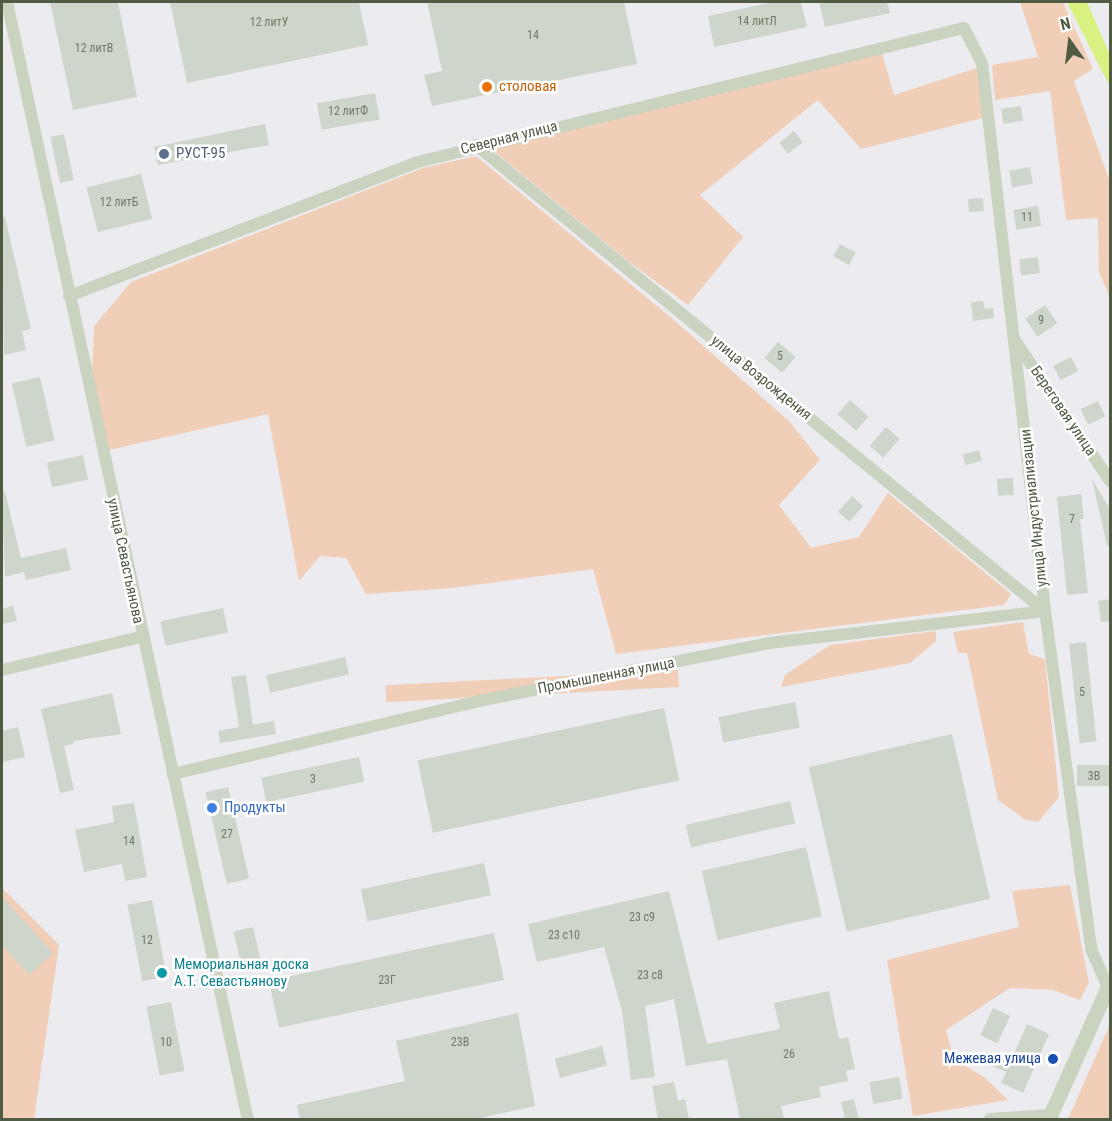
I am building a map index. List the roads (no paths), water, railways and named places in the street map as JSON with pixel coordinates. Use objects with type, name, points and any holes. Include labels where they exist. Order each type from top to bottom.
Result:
[{"type":"street","name":"улица Севастьянова","points":[[7,2],[141,637],[248,1119]]},
{"type":"street","name":"Северная улица","points":[[69,296],[418,162],[476,145],[964,28]]},
{"type":"street","name":"улица Индустриализации","points":[[964,28],[982,63],[1016,341],[1045,611],[1091,949],[1109,988]]},
{"type":"street","name":"улица Возрождения","points":[[476,145],[1045,611]]},
{"type":"street","name":"Береговая улица","points":[[1016,341],[1110,481]]},
{"type":"street","name":"Промышленная улица","points":[[172,774],[479,701],[769,643],[1045,611]]},
{"type":"street","points":[[2,670],[141,637]]},
{"type":"street","points":[[990,1119],[1049,1118],[1109,988]]},
{"type":"place","name":"столовая","points":[[487,87]]},
{"type":"place","name":"РУСТ-95","points":[[164,154]]},
{"type":"place","name":"Продукты","points":[[212,808]]},
{"type":"place","name":"Мемориальная доска А.Т. Севастьянову","points":[[162,973]]},
{"type":"place","name":"Межевая улица","points":[[1053,1059]]}]
